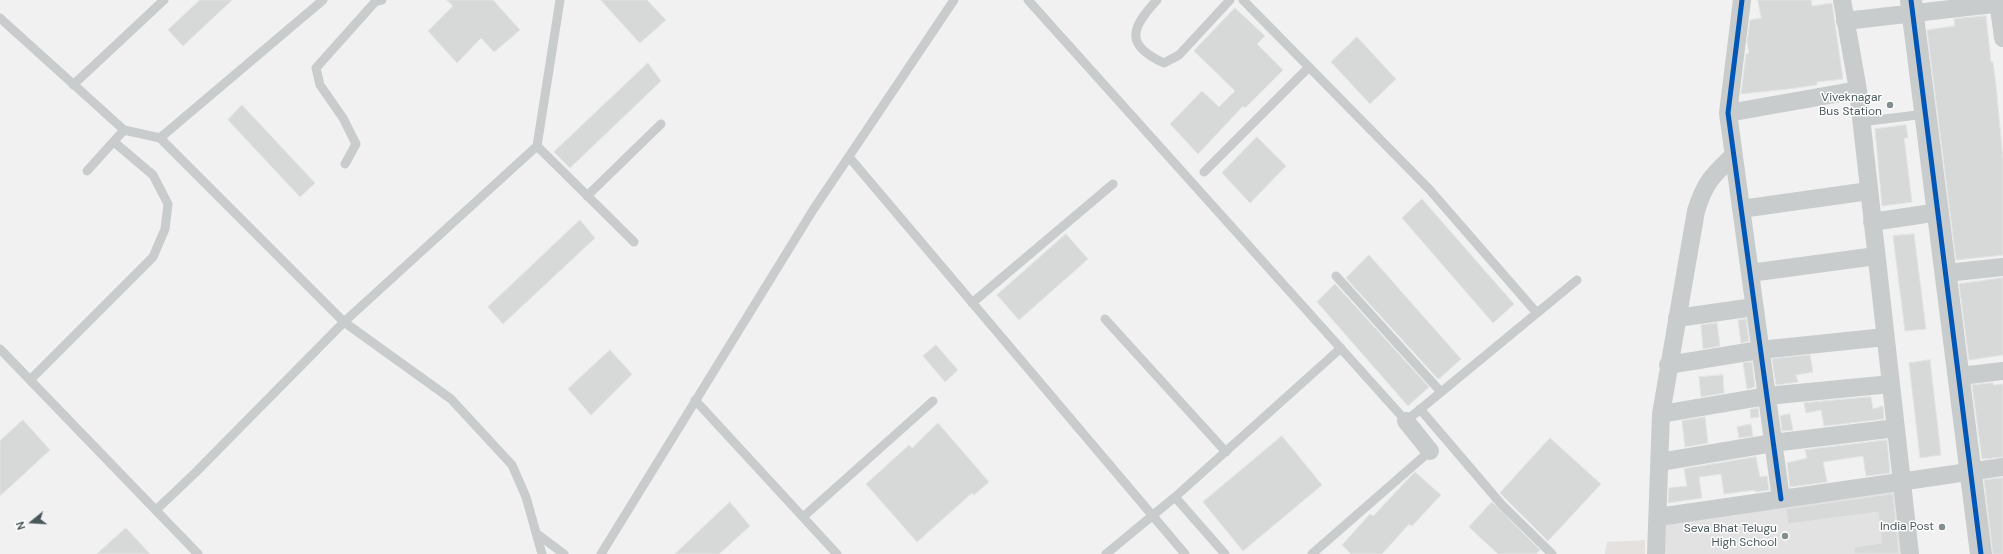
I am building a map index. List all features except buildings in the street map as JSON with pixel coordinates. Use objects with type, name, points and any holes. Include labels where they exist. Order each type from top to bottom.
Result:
[{"type":"street","points":[[1742,0],[1728,113],[1781,499]]},
{"type":"street","points":[[1842,0],[1858,90],[1910,554]]},
{"type":"street","points":[[1845,22],[1912,7],[2000,2],[2003,38]]},
{"type":"street","points":[[1912,7],[1960,376],[1981,554]]},
{"type":"street","points":[[1728,113],[1858,90]]},
{"type":"street","points":[[1656,554],[1661,414],[1668,365],[1696,211],[1701,194],[1710,178],[1733,156]]},
{"type":"street","points":[[1741,210],[1869,191]]},
{"type":"street","points":[[1872,222],[1938,212]]},
{"type":"street","points":[[1750,273],[1876,256]]},
{"type":"street","points":[[1946,273],[2003,267]]},
{"type":"street","points":[[1677,318],[1754,307]]},
{"type":"street","points":[[1668,365],[1760,350],[1885,337]]},
{"type":"street","points":[[1960,376],[2003,371]]},
{"type":"street","points":[[1661,414],[1767,396],[1891,384]]},
{"type":"street","points":[[1406,421],[1430,451]]},
{"type":"street","points":[[1660,462],[1773,443],[1896,428]]},
{"type":"street","points":[[1658,517],[1902,483],[2003,467]]},
{"type":"lane","points":[[73,86],[164,0]]},
{"type":"lane","points":[[160,138],[323,0]]},
{"type":"lane","points":[[345,164],[356,144],[343,118],[320,85],[316,68],[375,2],[382,0]]},
{"type":"lane","points":[[156,510],[195,474],[344,322],[537,146],[560,0]]},
{"type":"lane","points":[[601,554],[813,210],[954,0]]},
{"type":"lane","points":[[1028,0],[1406,421],[1536,312],[1577,280]]},
{"type":"lane","points":[[1157,0],[1140,19],[1137,27],[1136,40],[1149,56],[1164,63],[1179,55],[1230,0]]},
{"type":"lane","points":[[1243,0],[1429,189],[1536,312]]},
{"type":"lane","points":[[0,18],[73,86],[124,130],[160,138],[344,322],[451,399],[512,465],[526,497],[542,554]]},
{"type":"lane","points":[[1204,172],[1309,67]]},
{"type":"lane","points":[[1861,122],[1926,114]]},
{"type":"lane","points":[[587,196],[661,124]]},
{"type":"lane","points":[[87,172],[124,130]]},
{"type":"lane","points":[[30,380],[153,257],[165,229],[168,204],[153,175],[114,142]]},
{"type":"lane","points":[[537,146],[634,242]]},
{"type":"lane","points":[[849,157],[1185,554]]},
{"type":"lane","points":[[972,303],[1113,184]]},
{"type":"lane","points":[[1336,276],[1441,392]]},
{"type":"lane","points":[[1105,319],[1226,452]]},
{"type":"lane","points":[[1106,554],[1175,497],[1340,348]]},
{"type":"lane","points":[[0,349],[198,554]]},
{"type":"lane","points":[[695,400],[837,554]]},
{"type":"lane","points":[[803,517],[933,401]]},
{"type":"lane","points":[[1420,409],[1502,505],[1552,554]]},
{"type":"lane","points":[[1312,554],[1430,451]]},
{"type":"lane","points":[[1175,497],[1225,554]]},
{"type":"lane","points":[[536,533],[564,554]]},
{"type":"shaded area","name":"Seva Bhat Telugu High School","points":[[1899,485],[1908,554],[1664,554],[1666,518]]},
{"type":"shaded area","points":[[1645,540],[1645,554],[1605,554],[1607,542]]},
{"type":"cycle path","points":[[1742,0],[1728,113],[1781,499]]},
{"type":"cycle path","points":[[1911,0],[1981,554]]},
{"type":"place","name":"Viveknagar Bus Station","points":[[1890,105]]},
{"type":"place","name":"India Post","points":[[1942,527]]},
{"type":"place","name":"Seva Bhat Telugu High School","points":[[1785,536]]}]
